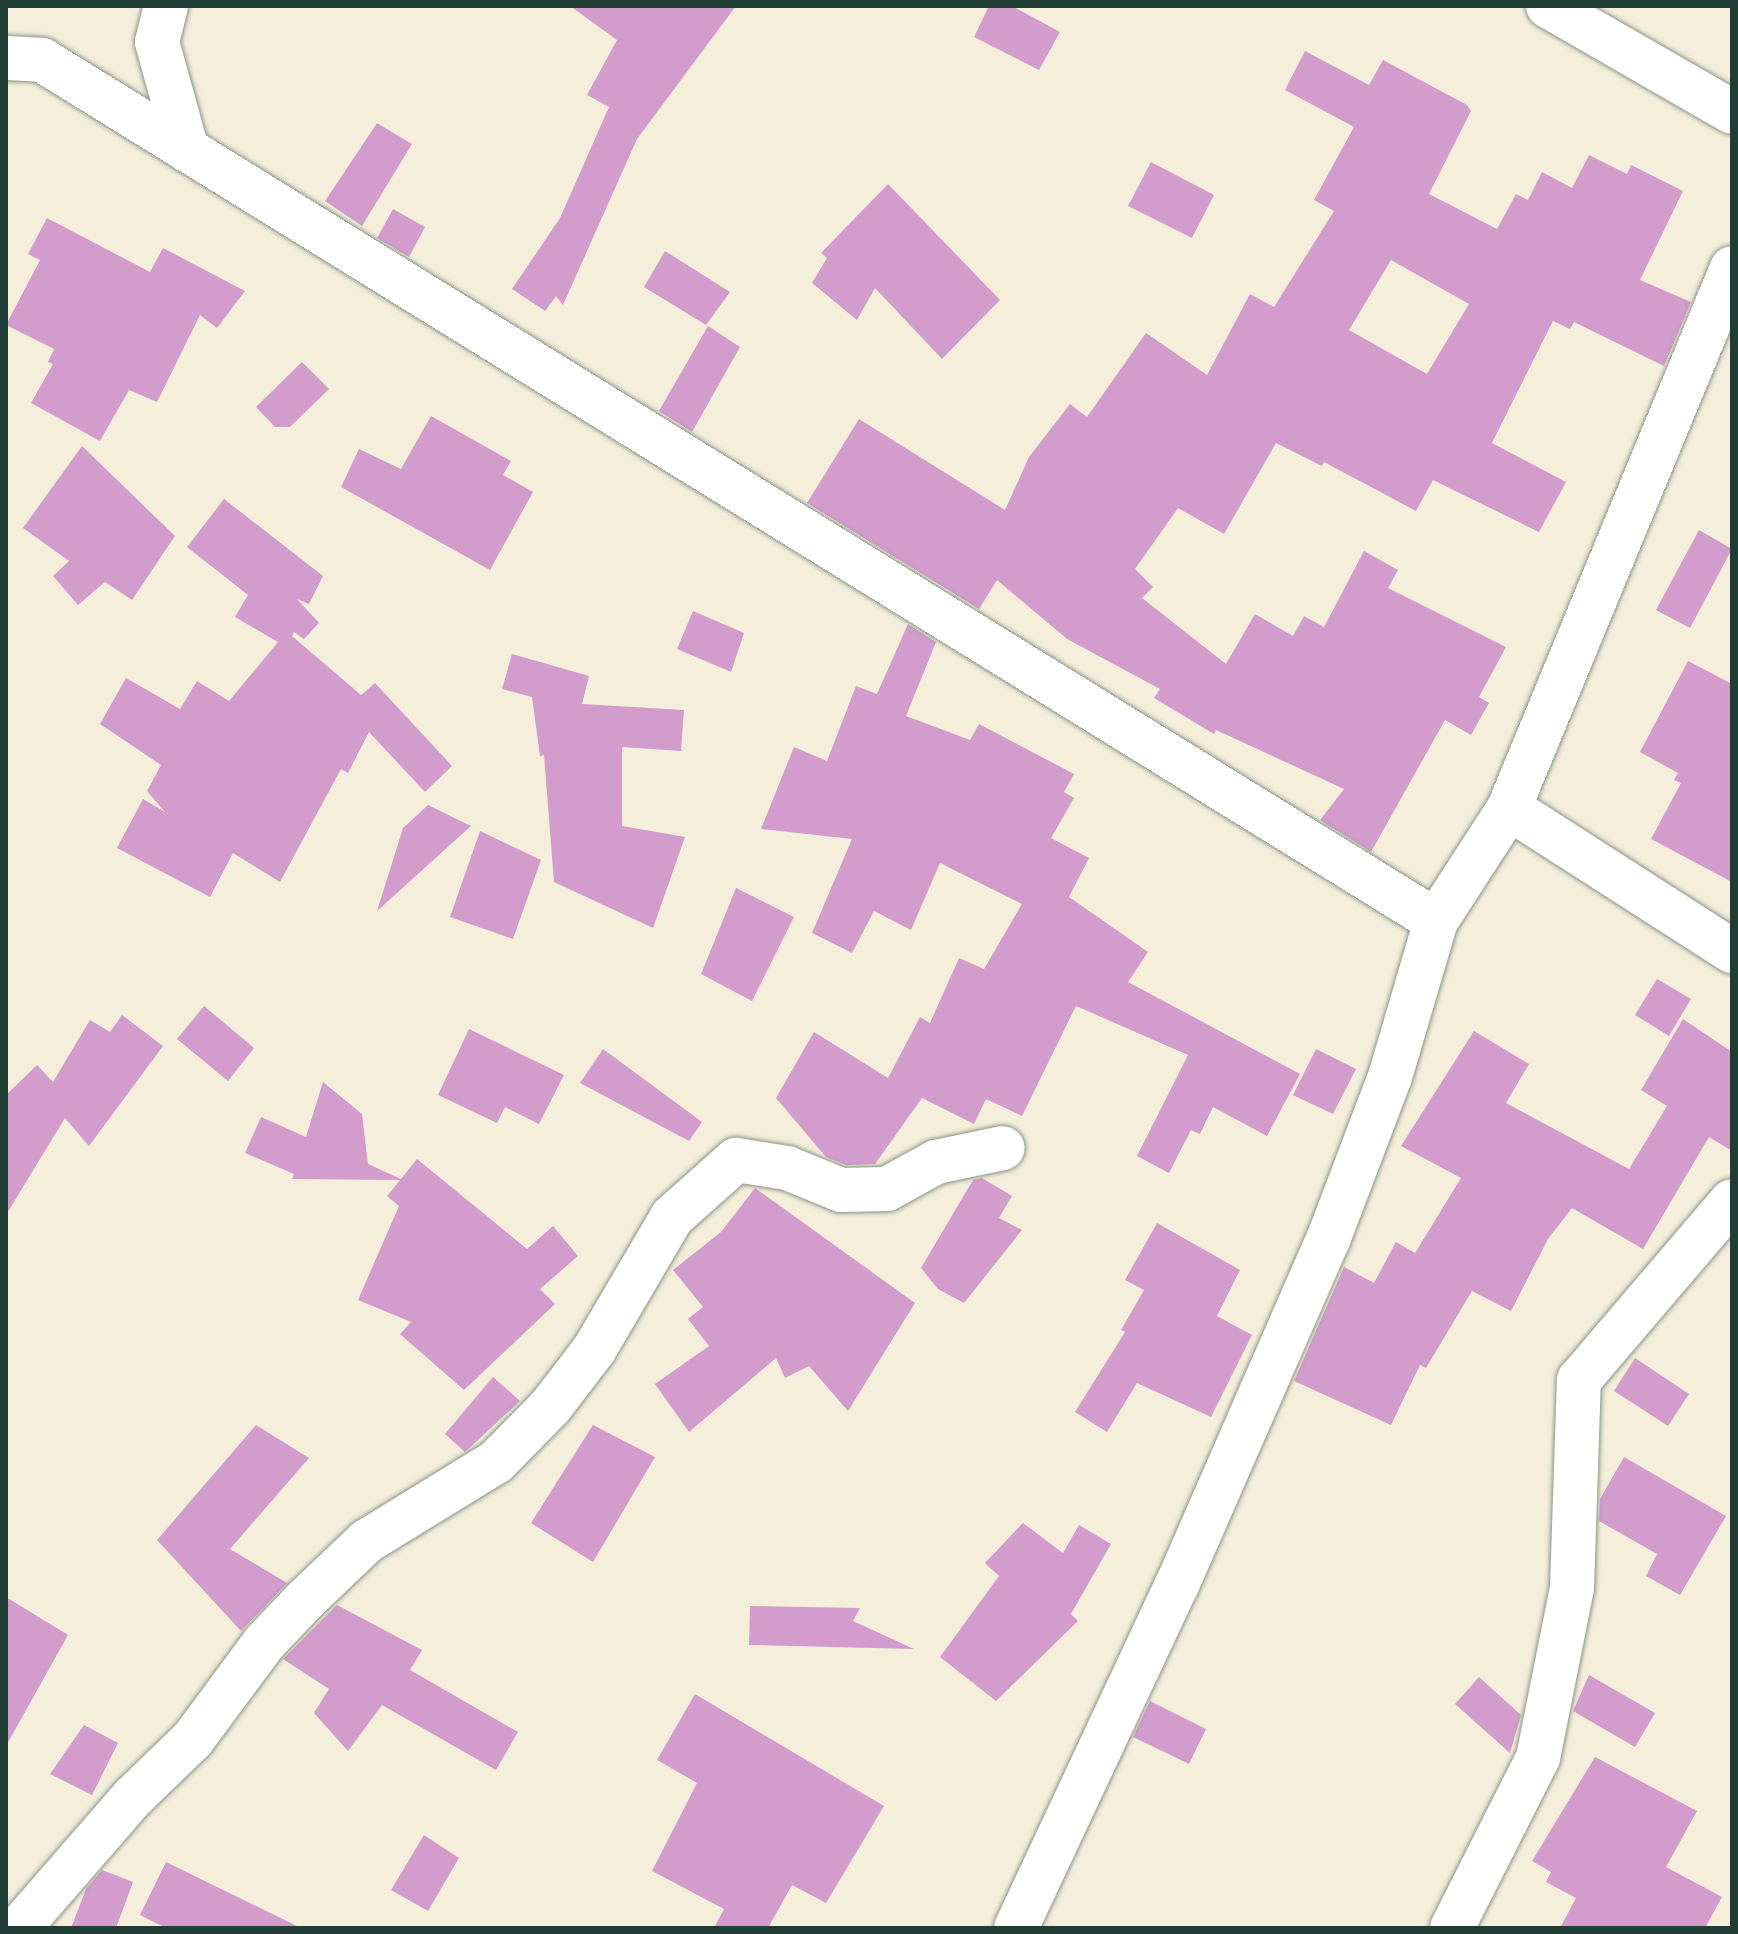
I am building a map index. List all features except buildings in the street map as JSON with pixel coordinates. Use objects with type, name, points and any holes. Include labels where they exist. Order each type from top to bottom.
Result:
[{"type":"street","points":[[166,6],[157,42],[187,150]]},
{"type":"street","points":[[1548,6],[1732,112]]},
{"type":"street","points":[[6,35],[24,59],[187,150],[1436,921]]},
{"type":"street","points":[[1016,1928],[1177,1585],[1328,1240],[1390,1077],[1436,921],[1509,808],[1732,268]]},
{"type":"street","points":[[1509,808],[1732,951]]},
{"type":"street","points":[[19,1928],[133,1797],[193,1739],[264,1643],[305,1600],[367,1541],[496,1462],[551,1406],[594,1350],[672,1217],[736,1160],[787,1168],[841,1190],[887,1189],[936,1162],[1003,1148]]},
{"type":"street","points":[[1452,1928],[1538,1758],[1572,1588],[1579,1380],[1732,1201]]}]
